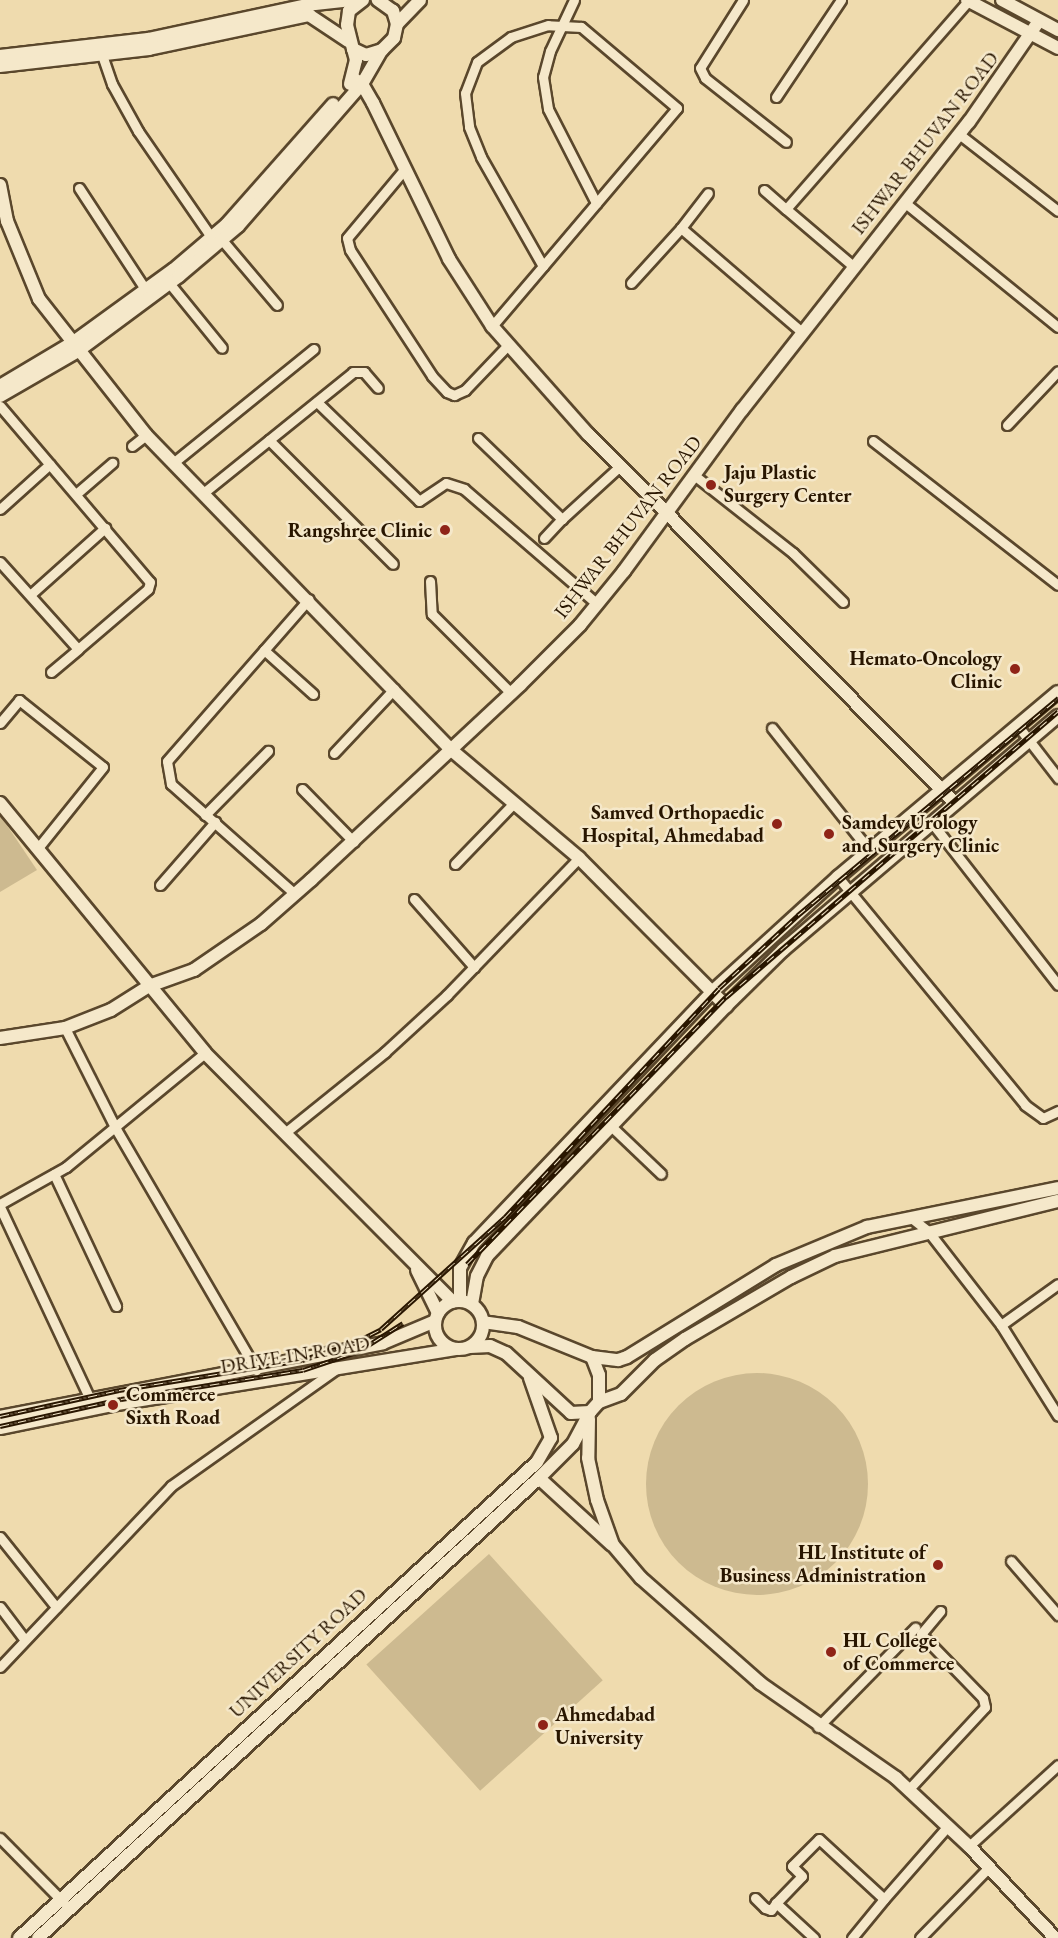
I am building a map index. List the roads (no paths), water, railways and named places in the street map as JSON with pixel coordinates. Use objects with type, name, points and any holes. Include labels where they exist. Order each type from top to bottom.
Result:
[{"type":"street","points":[[0,56],[147,39],[320,2],[352,0]]},
{"type":"street","points":[[363,0],[349,11],[350,45],[357,81],[448,259],[492,326],[620,466],[668,512],[807,659],[955,803]]},
{"type":"street","points":[[0,387],[75,347],[170,284],[217,239],[394,38],[397,24],[393,11],[378,0]]},
{"type":"street","points":[[397,24],[420,0]]},
{"type":"street","points":[[574,0],[561,25],[543,77],[548,109],[596,203]]},
{"type":"street","points":[[743,0],[700,68],[705,78],[786,142]]},
{"type":"street","points":[[776,98],[841,0]]},
{"type":"street","points":[[786,209],[967,0],[1058,48]]},
{"type":"street","points":[[1002,0],[1058,30]]},
{"type":"street","points":[[320,2],[335,29],[350,45],[366,55],[382,50]]},
{"type":"street","points":[[0,66],[149,50],[309,15],[335,29]]},
{"type":"street","name":"ISHWAR BHUVAN ROAD","points":[[0,1038],[65,1028],[111,1010],[149,986],[194,970],[261,924],[354,842],[449,748],[511,693],[597,604],[802,332],[959,134],[1033,35],[1039,21]]},
{"type":"street","points":[[492,326],[543,266],[596,203],[677,108],[581,27],[548,25],[511,37],[477,62],[465,93],[469,127],[481,157],[543,266]]},
{"type":"street","points":[[102,55],[112,84],[138,131],[217,239],[277,305]]},
{"type":"street","points":[[959,134],[1058,211]]},
{"type":"street","points":[[403,171],[347,238],[350,250],[432,376],[447,392],[454,395],[465,390],[508,345]]},
{"type":"street","points":[[0,185],[7,221],[39,299],[146,435],[202,494],[309,599],[449,748],[579,858],[726,1006]]},
{"type":"street","points":[[79,188],[146,289]]},
{"type":"street","points":[[764,190],[853,266]]},
{"type":"street","points":[[631,283],[681,228],[708,193]]},
{"type":"street","points":[[904,202],[1058,327]]},
{"type":"street","points":[[681,228],[802,332]]},
{"type":"street","points":[[75,347],[146,289],[217,239]]},
{"type":"street","points":[[170,284],[222,348]]},
{"type":"street","points":[[173,463],[315,349]]},
{"type":"street","points":[[202,494],[359,370],[378,388]]},
{"type":"street","points":[[1007,425],[1058,372]]},
{"type":"street","points":[[317,402],[419,501],[446,483],[464,489],[597,604]]},
{"type":"street","points":[[0,406],[150,582],[148,589],[51,672]]},
{"type":"street","points":[[132,446],[146,435]]},
{"type":"street","points":[[478,438],[562,519]]},
{"type":"street","points":[[270,440],[393,564]]},
{"type":"street","points":[[873,441],[1058,585]]},
{"type":"street","points":[[76,494],[112,463]]},
{"type":"street","points":[[0,509],[50,464]]},
{"type":"street","points":[[544,538],[620,466]]},
{"type":"street","points":[[694,474],[793,552],[843,602]]},
{"type":"street","points":[[30,595],[105,528]]},
{"type":"street","points":[[0,562],[78,649]]},
{"type":"street","points":[[430,581],[432,614],[511,693]]},
{"type":"street","points":[[295,894],[171,784],[167,761],[309,599]]},
{"type":"street","points":[[264,650],[313,694]]},
{"type":"street","points":[[334,753],[394,689]]},
{"type":"street","points":[[437,1317],[456,1301],[460,1268],[474,1243],[712,993],[838,877],[1058,692]]},
{"type":"street","points":[[0,723],[19,700],[103,767],[37,849]]},
{"type":"street","points":[[470,1347],[481,1337],[483,1322],[472,1304],[477,1276],[487,1256],[726,1006],[851,892],[1058,716]]},
{"type":"street","points":[[1018,726],[1058,778]]},
{"type":"street","points":[[772,728],[870,851]]},
{"type":"street","points":[[206,815],[268,751]]},
{"type":"street","points":[[302,789],[354,842]]},
{"type":"street","points":[[0,803],[205,1053],[456,1301],[472,1304]]},
{"type":"street","points":[[455,864],[514,803]]},
{"type":"street","points":[[160,885],[215,822]]},
{"type":"street","points":[[932,823],[1058,985]]},
{"type":"street","points":[[286,1132],[385,1052],[474,967],[579,858]]},
{"type":"street","points":[[838,877],[1025,1105],[1043,1118],[1058,1111]]},
{"type":"street","points":[[414,899],[474,967]]},
{"type":"street","points":[[65,1028],[116,1129],[256,1370]]},
{"type":"street","points":[[90,1399],[0,1206],[54,1174],[116,1129],[205,1053]]},
{"type":"street","points":[[611,1126],[661,1174]]},
{"type":"street","points":[[54,1174],[116,1306]]},
{"type":"street","points":[[483,1322],[518,1327],[592,1357],[618,1360],[627,1357],[776,1265],[867,1227],[910,1217],[1058,1192]]},
{"type":"street","points":[[592,1357],[599,1375],[599,1402],[621,1394],[655,1360],[685,1339],[791,1277],[835,1256],[1058,1192]]},
{"type":"street","points":[[910,1217],[928,1231],[1001,1325],[1058,1416]]},
{"type":"street","points":[[411,1258],[437,1317],[442,1342],[456,1349],[497,1348],[562,1409],[590,1412],[587,1444],[591,1478],[612,1545]]},
{"type":"street","points":[[1001,1325],[1058,1284]]},
{"type":"street","name":"DRIVE-IN ROAD","points":[[0,1417],[256,1370],[383,1343],[437,1317]]},
{"type":"street","name":"DRIVE-IN ROAD","points":[[0,1428],[339,1367],[456,1349]]},
{"type":"street","points":[[0,1667],[171,1486],[339,1367]]},
{"type":"street","name":"UNIVERSITY ROAD","points":[[19,1938],[537,1462],[551,1438],[530,1378]]},
{"type":"street","name":"UNIVERSITY ROAD","points":[[38,1938],[539,1478],[573,1444],[590,1412],[599,1402]]},
{"type":"street","points":[[539,1478],[612,1545],[641,1578],[687,1620],[818,1727],[908,1790],[969,1846],[1047,1935]]},
{"type":"street","points":[[0,1537],[56,1606]]},
{"type":"street","points":[[1011,1561],[1058,1614]]},
{"type":"street","points":[[0,1607],[25,1640]]},
{"type":"street","points":[[908,1790],[985,1707],[983,1698],[921,1634],[940,1611]]},
{"type":"street","points":[[818,1727],[915,1628]]},
{"type":"street","points":[[969,1846],[1058,1764]]},
{"type":"street","points":[[852,1938],[948,1826]]},
{"type":"street","points":[[0,1838],[70,1909]]},
{"type":"street","points":[[754,1898],[765,1908],[771,1910],[802,1876],[789,1863],[819,1839],[884,1899]]},
{"type":"street","points":[[920,1938],[989,1867]]},
{"type":"street","points":[[776,1903],[814,1938]]},
{"type":"railway","points":[[0,1416],[119,1390],[302,1360],[354,1343],[381,1329],[505,1217],[719,988],[798,915],[1058,698]]},
{"type":"railway","points":[[467,1264],[726,997],[1058,711]]},
{"type":"railway","points":[[0,1426],[121,1399],[303,1370],[359,1351],[403,1323]]},
{"type":"place","name":"Jaju Plastic Surgery Center","points":[[711,485]]},
{"type":"place","name":"Rangshree Clinic","points":[[445,530]]},
{"type":"place","name":"Hemato-Oncology Clinic","points":[[1015,669]]},
{"type":"place","name":"Samved Orthopaedic Hospital, Ahmedabad","points":[[777,824]]},
{"type":"place","name":"Samdev Urology and Surgery Clinic","points":[[829,834]]},
{"type":"place","name":"Commerce Sixth Road","points":[[113,1405]]},
{"type":"place","name":"HL Institute of Business Administration","points":[[938,1565]]},
{"type":"place","name":"HL College of Commerce","points":[[831,1652]]},
{"type":"place","name":"Ahmedabad University","points":[[543,1725]]}]
